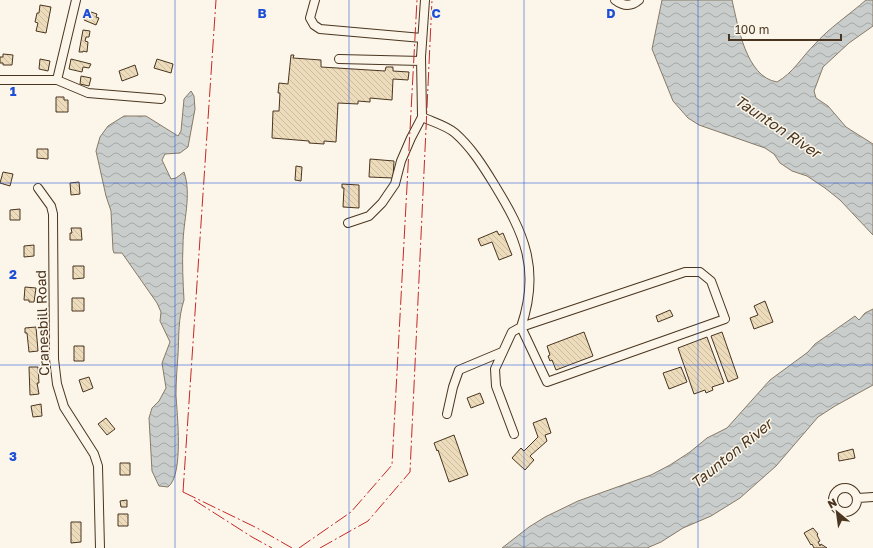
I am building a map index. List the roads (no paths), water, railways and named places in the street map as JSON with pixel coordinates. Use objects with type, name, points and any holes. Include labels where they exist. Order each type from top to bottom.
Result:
[{"type":"street","points":[[57,80],[76,0]]},
{"type":"street","points":[[315,0],[310,18],[314,25],[320,29],[422,38]]},
{"type":"street","points":[[348,223],[369,216],[382,203],[394,184],[410,138],[422,117],[421,60],[425,0]]},
{"type":"street","points":[[614,0],[625,5],[633,4],[639,0]]},
{"type":"street","points":[[338,59],[421,60]]},
{"type":"street","points":[[0,80],[57,80],[88,93],[161,99]]},
{"type":"street","points":[[422,117],[454,133],[463,142],[486,171],[517,224],[527,253],[530,277],[527,304],[521,327],[547,382],[725,319],[711,281],[700,272],[685,272],[521,327],[512,332],[494,369],[496,386],[514,434]]},
{"type":"street","name":"Cranesbill Road","points":[[38,188],[51,206],[52,214],[54,359],[58,384],[64,407],[94,454],[98,466],[100,548]]},
{"type":"street","points":[[446,414],[452,387],[459,370],[502,352]]},
{"type":"street","points":[[858,498],[873,497]]},
{"type":"water","name":"Taunton River","points":[[662,0],[732,0],[745,49],[751,61],[758,71],[766,78],[777,82],[792,70],[809,50],[833,27],[866,0],[873,0],[873,26],[849,43],[823,67],[814,91],[816,98],[828,106],[846,127],[873,144],[873,235],[840,200],[807,176],[792,171],[780,163],[774,154],[765,148],[699,125],[688,118],[673,101],[652,49]]},
{"type":"water","points":[[191,91],[194,96],[195,109],[188,147],[180,153],[165,154],[162,160],[171,179],[176,178],[184,172],[187,190],[183,236],[184,300],[180,321],[176,385],[178,458],[173,480],[168,487],[159,486],[152,471],[149,418],[152,408],[159,401],[166,388],[162,363],[170,342],[160,321],[161,312],[157,303],[122,253],[114,253],[111,211],[106,196],[96,151],[100,137],[108,126],[124,116],[146,116],[178,136],[181,131],[184,99]]},
{"type":"water","name":"Taunton River","points":[[873,309],[873,385],[818,417],[776,466],[740,498],[711,516],[683,528],[661,542],[647,548],[502,548],[529,527],[545,517],[578,501],[651,475],[670,465],[690,452],[707,438],[727,428],[770,380],[808,352],[815,344],[855,316],[859,320],[865,313]]}]
